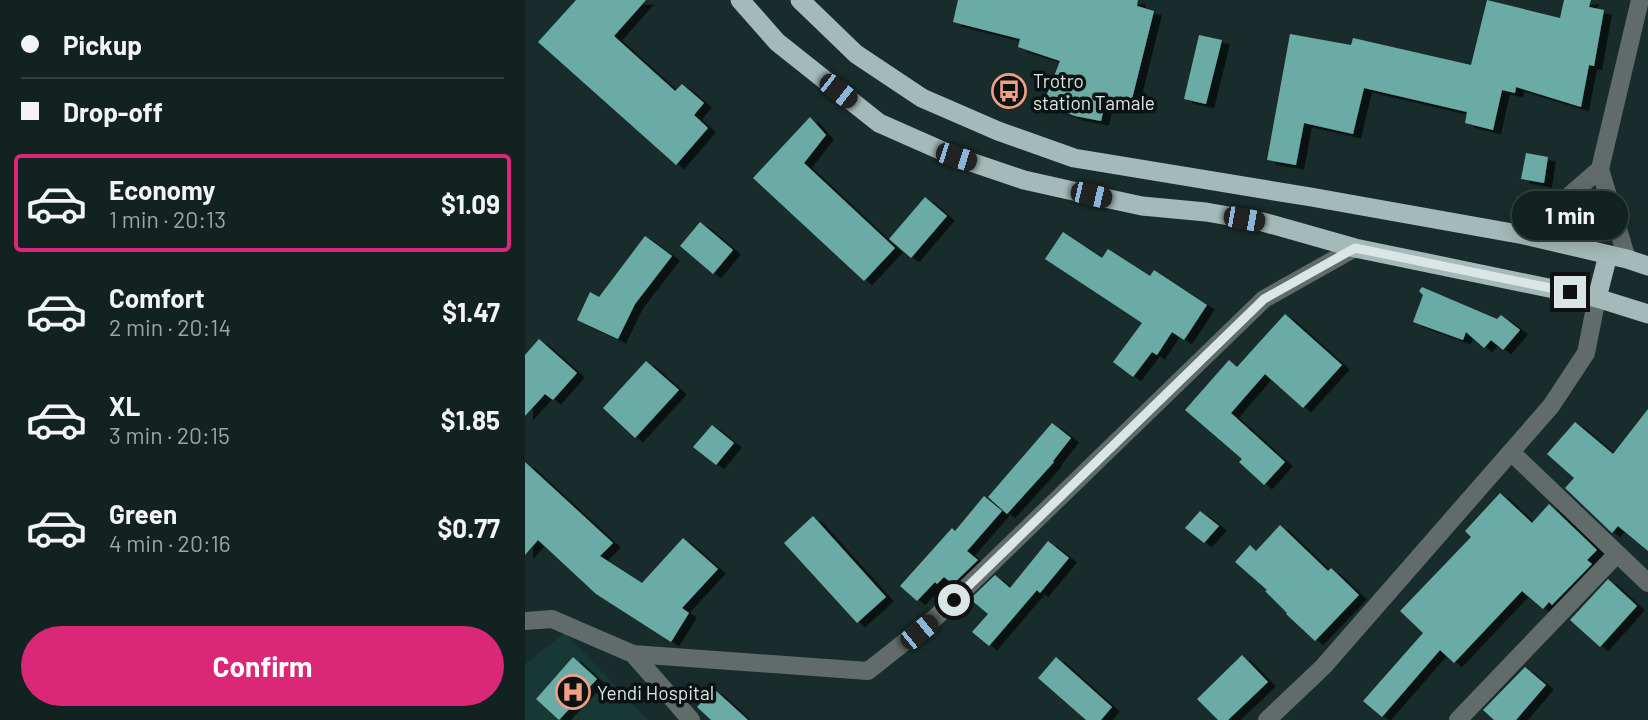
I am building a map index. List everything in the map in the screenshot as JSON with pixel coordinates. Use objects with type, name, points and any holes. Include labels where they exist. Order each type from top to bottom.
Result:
[{"type":"highway","points":[[740,0],[777,42],[879,123],[956,157],[1024,180],[1142,206],[1206,212],[1263,222],[1355,248],[1597,298],[1648,314]]},
{"type":"highway","points":[[800,0],[856,54],[922,98],[998,131],[1073,158],[1524,235],[1648,266]]},
{"type":"highway","points":[[1597,298],[1617,257]]},
{"type":"street","points":[[1617,257],[1600,169],[1640,0]]},
{"type":"street","points":[[1524,235],[1600,169]]},
{"type":"street","points":[[525,621],[552,619],[633,654],[869,671],[935,618],[1264,299],[1355,248]]},
{"type":"street","points":[[1267,720],[1323,667],[1551,406],[1586,353],[1597,298]]},
{"type":"street","points":[[1511,452],[1648,583]]},
{"type":"street","points":[[1458,720],[1617,554]]},
{"type":"street","points":[[633,654],[691,720]]},
{"type":"shaded area","name":"Yendi Hospital","points":[[565,633],[648,720],[525,720],[525,664]]},
{"type":"building","points":[[576,0],[646,0],[614,36],[675,91],[682,84],[704,103],[694,115],[708,128],[676,165],[538,42]]},
{"type":"building","points":[[958,0],[1138,0],[1137,6],[1154,11],[1131,103],[1106,99],[1101,121],[1075,116],[1043,104],[1060,61],[1018,47],[1020,39],[953,22]]},
{"type":"building","points":[[1487,0],[1560,18],[1564,0],[1591,0],[1589,7],[1604,10],[1594,66],[1589,65],[1581,107],[1516,87],[1515,93],[1502,90],[1493,130],[1465,123],[1467,112],[1364,88],[1353,134],[1304,123],[1296,165],[1267,160],[1290,34],[1351,45],[1353,38],[1471,65]]},
{"type":"building","points":[[1199,35],[1222,40],[1206,104],[1184,99]]},
{"type":"building","points":[[810,117],[826,135],[804,163],[895,248],[864,281],[753,178]]},
{"type":"building","points":[[1526,153],[1548,157],[1544,183],[1521,179]]},
{"type":"building","points":[[925,197],[947,216],[911,258],[889,239]]},
{"type":"building","points":[[700,222],[733,250],[713,274],[680,246]]},
{"type":"building","points":[[1063,232],[1102,258],[1108,249],[1150,276],[1154,270],[1207,305],[1184,340],[1172,332],[1157,355],[1152,352],[1133,377],[1113,362],[1142,323],[1045,259]]},
{"type":"building","points":[[645,236],[672,256],[635,304],[618,339],[577,320],[590,292],[599,297]]},
{"type":"building","points":[[1422,287],[1497,319],[1501,315],[1520,330],[1503,350],[1491,340],[1484,348],[1466,332],[1463,340],[1413,322],[1423,295],[1419,291]]},
{"type":"building","points":[[1285,314],[1342,365],[1303,408],[1265,374],[1231,413],[1285,462],[1264,485],[1239,462],[1242,459],[1185,410],[1229,360],[1237,367]]},
{"type":"building","points":[[539,339],[577,373],[553,400],[545,394],[525,416],[525,355]]},
{"type":"building","points":[[646,361],[679,390],[635,438],[603,408]]},
{"type":"building","points":[[1648,409],[1648,551],[1618,526],[1612,533],[1565,488],[1574,478],[1547,454],[1575,422],[1613,454]]},
{"type":"building","points":[[1052,423],[1071,438],[1054,462],[1007,514],[988,497]]},
{"type":"building","points":[[712,425],[734,443],[716,465],[693,447]]},
{"type":"building","points":[[525,462],[613,543],[600,556],[642,583],[683,538],[718,569],[682,608],[689,613],[671,642],[596,594],[538,540],[525,555]]},
{"type":"building","points":[[1500,493],[1532,523],[1549,504],[1597,550],[1587,560],[1592,564],[1552,605],[1549,602],[1543,609],[1522,591],[1454,663],[1440,650],[1382,717],[1363,701],[1423,633],[1400,611],[1471,537],[1465,531]]},
{"type":"building","points":[[984,496],[1002,511],[967,551],[978,560],[953,584],[944,577],[937,584],[935,582],[917,601],[900,586],[952,528],[955,531]]},
{"type":"building","points":[[1200,511],[1219,526],[1204,543],[1185,528]]},
{"type":"building","points":[[813,516],[886,597],[857,623],[784,543]]},
{"type":"building","points":[[1280,525],[1328,571],[1331,568],[1359,595],[1315,641],[1286,614],[1265,591],[1267,590],[1235,562],[1250,545],[1256,551]]},
{"type":"building","points":[[1048,541],[1069,558],[1040,593],[1037,590],[989,646],[972,632],[988,614],[970,599],[995,575],[1010,588]]},
{"type":"building","points":[[1608,579],[1637,606],[1600,647],[1570,620]]},
{"type":"building","points":[[1242,655],[1268,682],[1228,720],[1218,720],[1197,699]]},
{"type":"building","points":[[573,657],[597,679],[559,720],[536,699]]},
{"type":"building","points":[[1056,657],[1112,707],[1101,720],[1086,720],[1038,678]]},
{"type":"building","points":[[1525,667],[1546,685],[1516,720],[1494,720],[1483,710]]},
{"type":"building","points":[[714,689],[748,720],[711,720],[697,707]]},
{"type":"place","name":"Trotro station Tamale","points":[[1009,91]]},
{"type":"place","name":"Yendi Hospital","points":[[573,692]]},
{"type":"route","points":[[954,600],[1264,299],[1355,248],[1570,292]]}]
